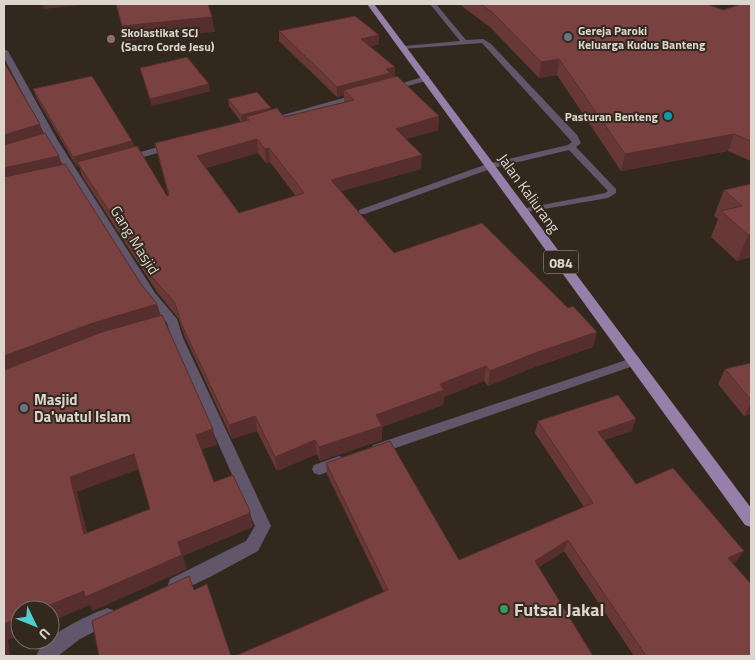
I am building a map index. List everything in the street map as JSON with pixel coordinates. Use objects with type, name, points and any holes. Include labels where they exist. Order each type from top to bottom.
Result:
[{"type":"main road","name":"Jalan Kaliurang","points":[[371,4],[751,520]]},
{"type":"street","name":"Gang Masjid","points":[[4,51],[48,143],[74,173],[177,338],[263,526],[252,546],[204,572],[161,592]]},
{"type":"street","points":[[264,122],[426,78]]},
{"type":"street","points":[[112,163],[178,145]]},
{"type":"street","points":[[45,656],[82,626],[118,611]]},
{"type":"lane","points":[[433,4],[464,42]]},
{"type":"lane","points":[[362,212],[490,166],[571,147],[577,143],[574,137],[489,44],[483,41],[404,48]]},
{"type":"lane","points":[[524,211],[608,195],[613,190],[571,147]]},
{"type":"lane","points":[[319,468],[634,361]]},
{"type":"building","points":[[116,4],[208,4],[212,17],[122,26]]},
{"type":"building","points":[[480,4],[707,4],[723,10],[741,4],[751,4],[751,141],[734,134],[625,154],[559,59],[541,62],[492,12]]},
{"type":"building","points":[[355,16],[379,35],[361,39],[395,67],[386,69],[390,73],[337,87],[279,31]]},
{"type":"building","points":[[187,57],[209,84],[150,99],[140,68]]},
{"type":"building","points":[[4,62],[40,124],[4,135]]},
{"type":"building","points":[[92,76],[132,141],[73,157],[33,89]]},
{"type":"building","points":[[397,76],[439,116],[396,129],[422,155],[331,180],[394,253],[482,223],[568,308],[573,306],[597,332],[535,353],[490,371],[486,366],[440,384],[444,390],[376,415],[382,426],[319,447],[315,440],[275,457],[255,416],[229,425],[181,323],[175,303],[152,277],[77,162],[137,146],[167,196],[169,195],[155,143],[249,120],[246,117],[277,108],[284,117],[354,100],[344,90]],"holes":[[[257,139],[265,149],[269,148],[304,193],[239,213],[197,156]]]},
{"type":"building","points":[[257,92],[271,108],[241,115],[228,99]]},
{"type":"building","points":[[45,133],[59,156],[4,168],[4,145]]},
{"type":"building","points":[[65,164],[141,284],[157,304],[93,323],[4,356],[4,177]]},
{"type":"building","points":[[751,184],[751,235],[748,235],[721,211],[742,206],[724,190]]},
{"type":"building","points":[[162,315],[213,429],[196,435],[214,482],[233,475],[250,511],[248,514],[178,542],[182,555],[85,597],[84,591],[60,601],[10,600],[10,621],[4,624],[4,370],[102,332]],"holes":[[[134,454],[150,509],[84,534],[70,477]]]},
{"type":"building","points":[[751,363],[751,400],[725,369]]},
{"type":"building","points":[[618,395],[636,419],[598,432],[636,484],[673,468],[744,551],[728,558],[751,584],[751,656],[646,656],[568,540],[535,561],[593,656],[235,656],[388,590],[326,463],[390,441],[459,560],[593,503],[538,421]]},
{"type":"building","points":[[189,576],[194,590],[207,584],[231,656],[99,656],[92,621]]},
{"type":"place","name":"Gereja Paroki Keluarga Kudus Banteng","points":[[568,37]]},
{"type":"place","name":"Skolastikat SCJ (Sacro Corde Jesu)","points":[[111,39]]},
{"type":"place","name":"Pasturan Benteng","points":[[668,116]]},
{"type":"place","name":"Masjid Da'watul Islam","points":[[24,408]]},
{"type":"place","name":"Futsal Jakal","points":[[504,609]]}]
